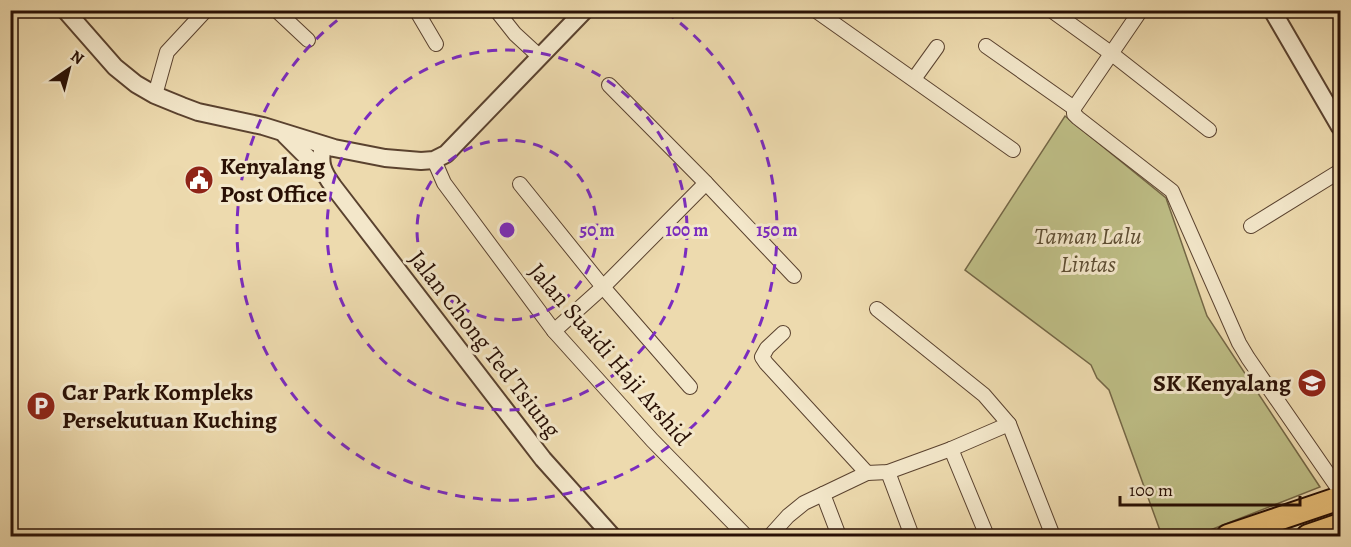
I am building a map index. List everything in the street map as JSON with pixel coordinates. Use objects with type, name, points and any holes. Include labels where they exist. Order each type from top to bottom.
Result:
[{"type":"highway","points":[[1228,537],[1341,498]]},
{"type":"highway","points":[[1308,537],[1341,525]]},
{"type":"street","points":[[65,10],[115,67],[135,84],[155,95],[198,112],[263,126],[329,147],[385,158],[421,161],[434,160],[446,153],[585,10]]},
{"type":"street","points":[[155,95],[167,52],[206,10]]},
{"type":"street","points":[[276,10],[308,40]]},
{"type":"street","points":[[416,10],[436,44]]},
{"type":"street","points":[[496,10],[515,34],[540,57]]},
{"type":"street","points":[[814,10],[1013,150]]},
{"type":"street","points":[[1050,10],[1112,54],[1209,130]]},
{"type":"street","points":[[1141,10],[1074,108],[1074,114],[1172,192],[1244,351],[1341,491]]},
{"type":"street","points":[[1272,10],[1341,127]]},
{"type":"street","points":[[986,46],[1074,108]]},
{"type":"street","points":[[914,80],[937,47]]},
{"type":"street","points":[[609,85],[794,276]]},
{"type":"street","name":"Jalan Chong Ted Tsiung","points":[[282,132],[327,176],[543,459],[612,537]]},
{"type":"street","points":[[327,176],[329,147]]},
{"type":"street","name":"Jalan Suaidi Haji Arshid","points":[[434,160],[444,183],[554,331],[652,440],[746,537]]},
{"type":"street","points":[[1251,226],[1341,171]]},
{"type":"street","points":[[554,331],[603,287],[706,183]]},
{"type":"street","points":[[519,184],[603,287],[690,387]]},
{"type":"street","points":[[877,309],[984,395],[1009,424],[1053,537]]},
{"type":"street","points":[[783,333],[767,348],[762,357],[867,473]]},
{"type":"street","points":[[770,537],[788,516],[804,503],[867,473],[888,472],[951,449],[1009,424]]},
{"type":"street","points":[[951,449],[987,537]]},
{"type":"street","points":[[888,472],[912,537]]},
{"type":"street","points":[[823,494],[839,537]]},
{"type":"green space","name":"Taman Lalu Lintas","points":[[1065,116],[1166,198],[1207,316],[1320,487],[1195,536],[1162,536],[1109,390],[1097,378],[1091,365],[965,270]]},
{"type":"place","name":"Kenyalang Post Office","points":[[199,180]]},
{"type":"place","name":"SK Kenyalang","points":[[1312,383]]},
{"type":"place","name":"Car Park Kompleks Persekutuan Kuching","points":[[41,406]]}]
